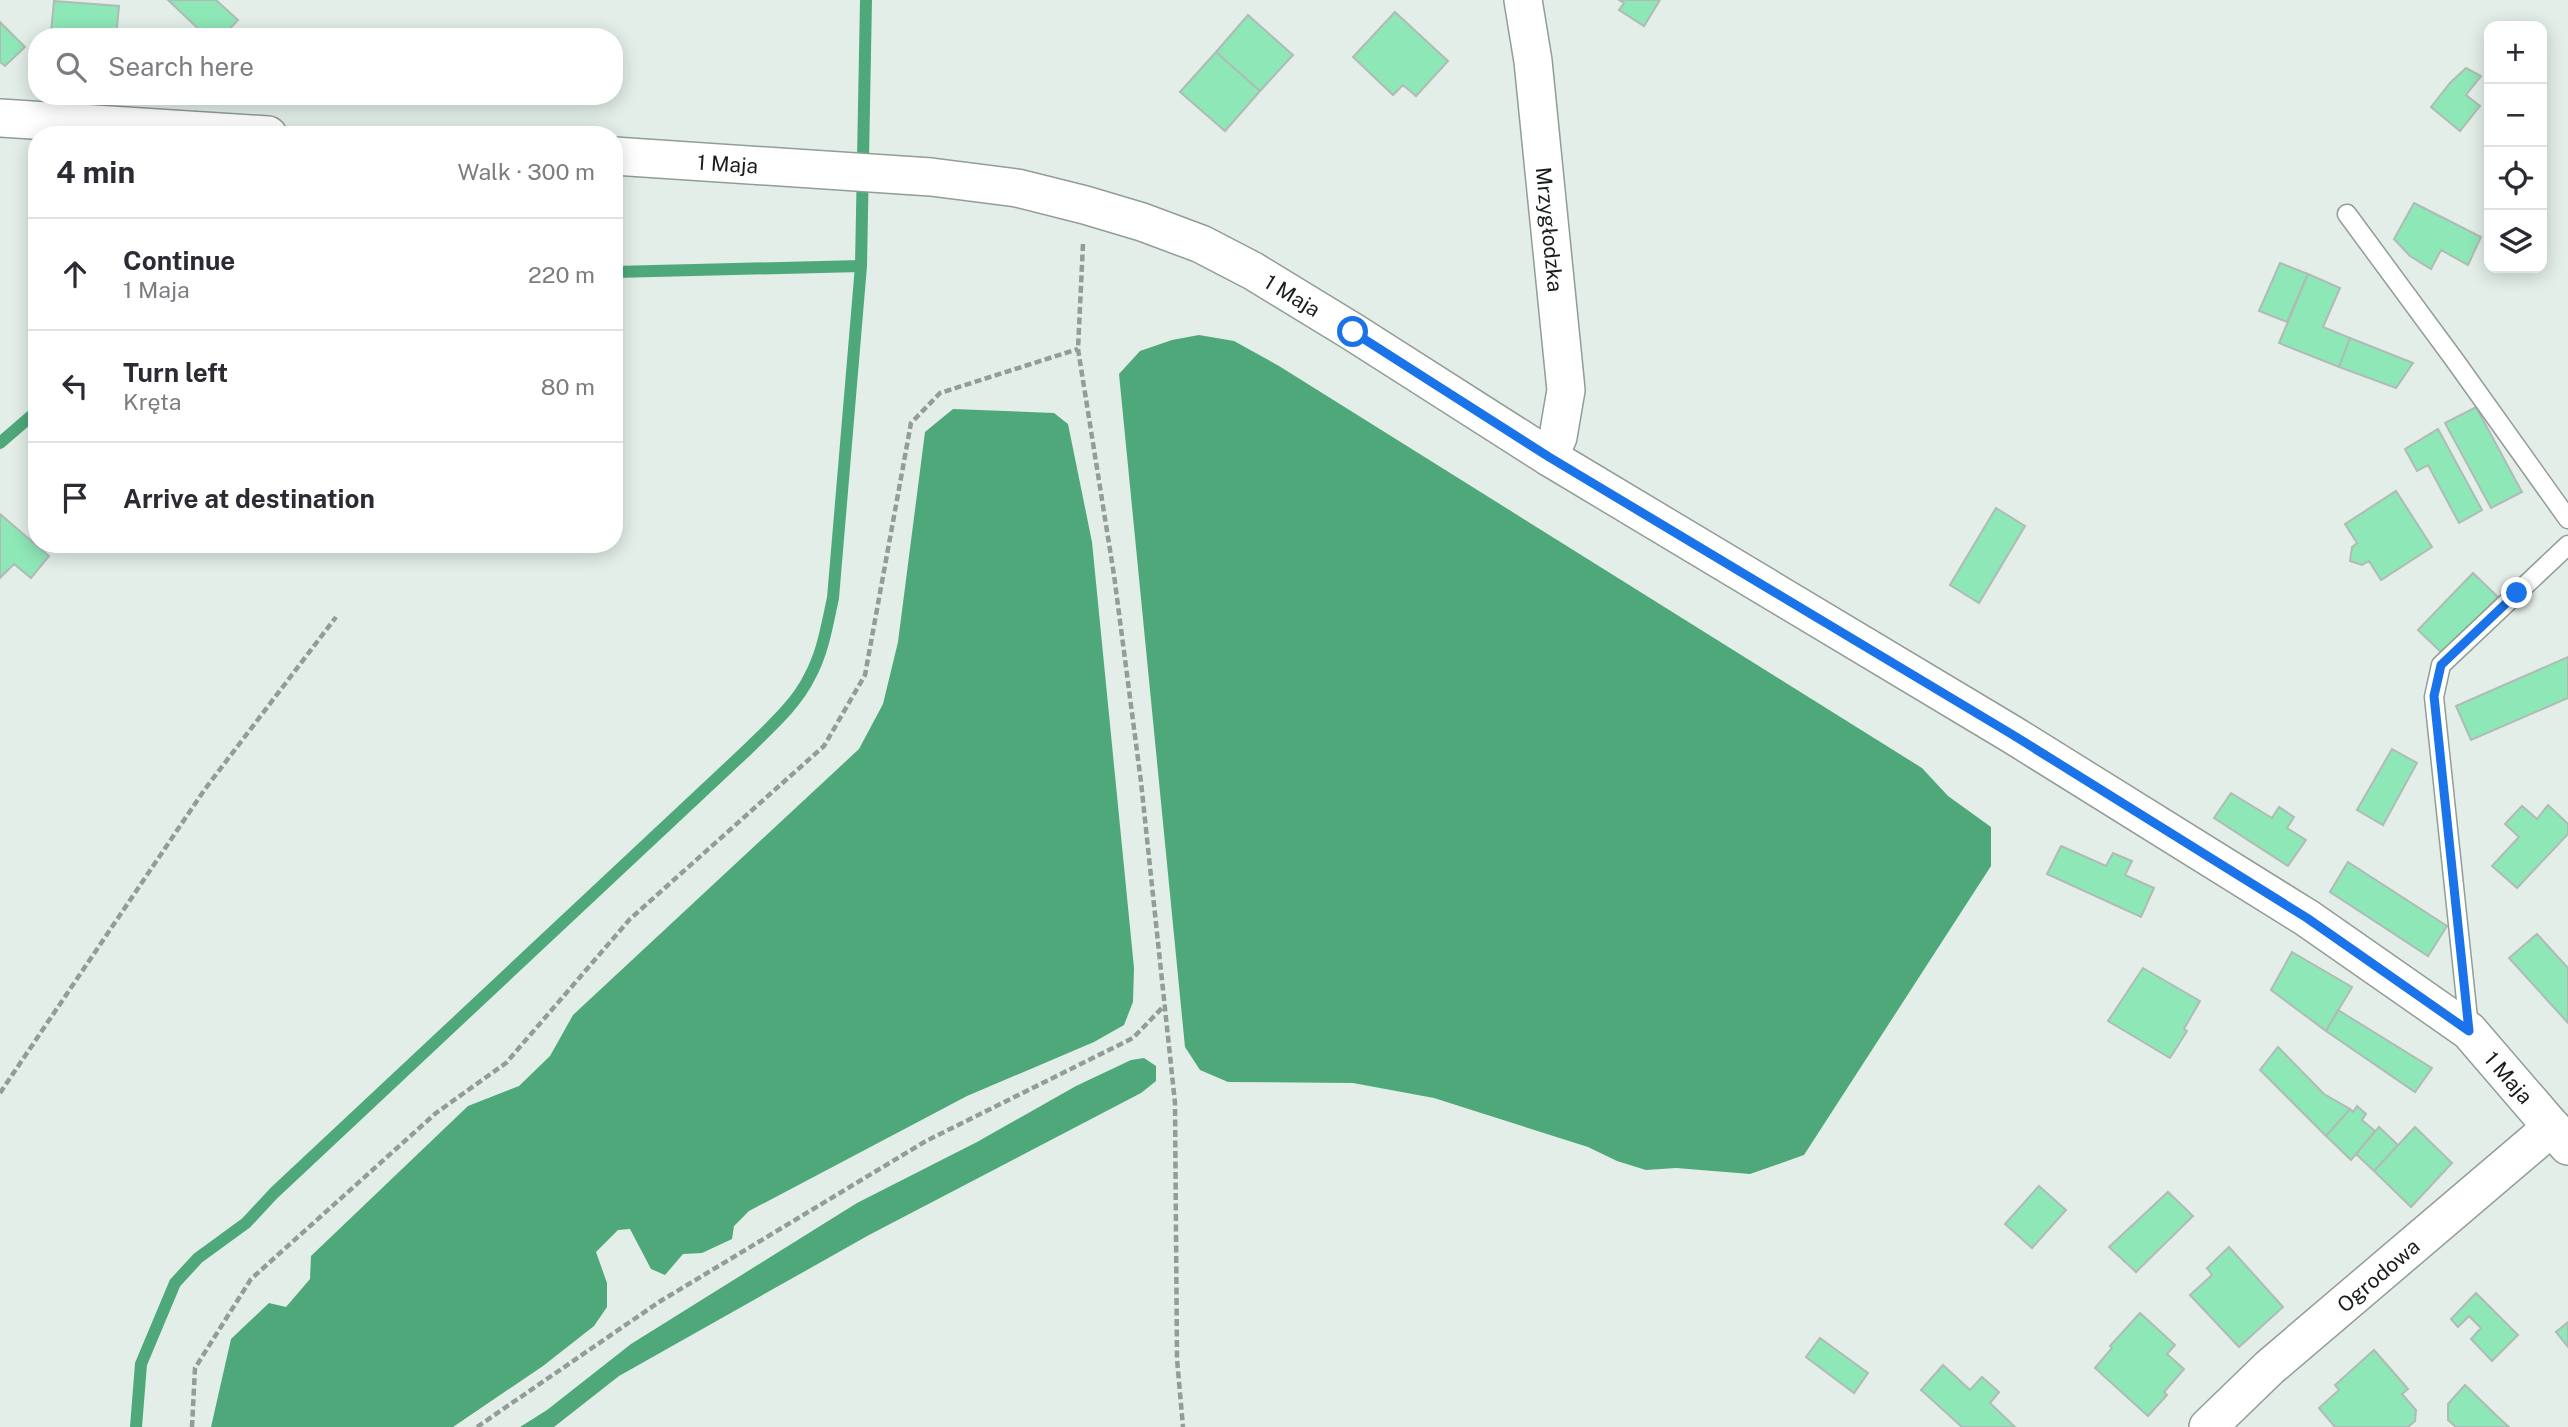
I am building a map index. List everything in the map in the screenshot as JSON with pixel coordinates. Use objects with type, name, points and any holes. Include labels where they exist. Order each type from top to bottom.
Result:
[{"type":"street","name":"Mrzygłodzka","points":[[1523,0],[1533,61],[1566,390],[1558,437],[1549,457]]},
{"type":"street","points":[[0,118],[126,126]]},
{"type":"street","name":"1 Maja","points":[[623,157],[931,177],[1017,188],[1085,205],[1201,244],[1253,271],[1549,457],[2013,735],[2284,903],[2469,1031],[2560,1136]]},
{"type":"street","name":"Ogrodowa","points":[[2208,1427],[2270,1367],[2560,1136]]},
{"type":"lane","points":[[2347,214],[2568,519]]},
{"type":"lane","points":[[2469,1031],[2434,696],[2441,665],[2568,545]]},
{"type":"path","points":[[1085,205],[1078,349],[1114,575],[1136,740],[1175,1103],[1177,1359],[1183,1427]]},
{"type":"path","points":[[192,1427],[195,1368],[251,1279],[436,1113],[506,1063],[630,919],[824,746],[865,675],[911,423],[940,393],[1078,349]]},
{"type":"path","points":[[0,1093],[205,789],[336,617]]},
{"type":"path","points":[[477,1427],[659,1303],[926,1141],[1133,1038],[1164,1006]]},
{"type":"shaded area","points":[[1199,335],[1234,341],[1279,366],[1922,768],[1948,796],[1991,827],[1991,866],[1804,1155],[1750,1174],[1676,1168],[1646,1170],[1617,1161],[1588,1147],[1434,1098],[1353,1083],[1228,1082],[1200,1070],[1185,1047],[1119,374],[1140,351],[1172,340]]},
{"type":"shaded area","points":[[953,409],[1054,413],[1068,424],[1092,542],[1134,968],[1133,1002],[1124,1025],[1094,1042],[967,1096],[749,1211],[734,1226],[732,1239],[702,1253],[683,1254],[665,1275],[651,1269],[630,1229],[618,1230],[596,1252],[607,1283],[607,1307],[594,1326],[543,1366],[453,1427],[211,1427],[231,1339],[269,1303],[286,1307],[310,1279],[311,1256],[468,1106],[519,1086],[550,1056],[573,1015],[859,749],[883,704],[898,642],[925,432]]},
{"type":"shaded area","points":[[1144,1058],[1156,1066],[1156,1081],[1141,1093],[869,1235],[619,1376],[554,1427],[520,1427],[547,1410],[631,1344],[857,1203],[977,1142],[1076,1086],[1131,1060]]},
{"type":"building","points":[[168,0],[216,0],[238,20],[230,28],[198,28]]},
{"type":"building","points":[[1619,0],[1660,0],[1644,26],[1619,10],[1624,3]]},
{"type":"building","points":[[54,1],[119,6],[117,28],[51,28]]},
{"type":"building","points":[[1395,12],[1448,61],[1416,96],[1403,85],[1393,95],[1353,57]]},
{"type":"building","points":[[1248,15],[1293,55],[1260,91],[1216,52]]},
{"type":"building","points":[[0,22],[25,47],[5,66],[0,62]]},
{"type":"building","points":[[1216,52],[1260,91],[1225,131],[1180,92]]},
{"type":"building","points":[[2466,68],[2481,76],[2466,95],[2480,106],[2460,131],[2431,107]]},
{"type":"building","points":[[2414,203],[2481,237],[2468,265],[2441,250],[2431,269],[2410,256],[2394,239]]},
{"type":"building","points":[[2280,263],[2308,274],[2287,322],[2259,311]]},
{"type":"building","points":[[2308,274],[2340,288],[2323,327],[2350,338],[2339,367],[2279,343]]},
{"type":"building","points":[[2350,338],[2413,363],[2396,388],[2339,367]]},
{"type":"building","points":[[2476,407],[2522,492],[2491,508],[2445,423]]},
{"type":"building","points":[[2438,429],[2482,510],[2459,523],[2428,465],[2417,471],[2405,449]]},
{"type":"building","points":[[2396,491],[2432,547],[2381,580],[2369,561],[2362,565],[2350,561],[2352,547],[2357,543],[2345,524]]},
{"type":"building","points":[[1996,508],[2025,526],[1979,603],[1950,585]]},
{"type":"building","points":[[0,514],[28,538],[28,553],[46,553],[49,556],[31,578],[14,564],[0,578]]},
{"type":"building","points":[[2473,573],[2498,597],[2443,654],[2418,630]]},
{"type":"building","points":[[2568,657],[2568,698],[2471,740],[2456,706]]},
{"type":"building","points":[[2392,749],[2417,763],[2383,825],[2357,810]]},
{"type":"building","points":[[2231,793],[2272,818],[2279,807],[2294,817],[2287,828],[2306,840],[2288,866],[2214,818]]},
{"type":"building","points":[[2548,805],[2568,824],[2568,834],[2517,888],[2492,866],[2519,837],[2505,824],[2522,806],[2537,819]]},
{"type":"building","points":[[2061,846],[2106,866],[2113,853],[2132,861],[2125,875],[2154,888],[2141,917],[2047,874]]},
{"type":"building","points":[[2348,862],[2447,926],[2428,956],[2330,892]]},
{"type":"building","points":[[2537,934],[2568,968],[2568,1023],[2509,958]]},
{"type":"building","points":[[2292,952],[2352,987],[2326,1031],[2271,990]]},
{"type":"building","points":[[2143,968],[2200,1001],[2184,1029],[2187,1031],[2170,1058],[2108,1021]]},
{"type":"building","points":[[2338,1010],[2432,1068],[2415,1092],[2326,1031]]},
{"type":"building","points":[[2278,1047],[2324,1094],[2350,1109],[2326,1136],[2260,1070]]},
{"type":"building","points":[[2357,1106],[2366,1114],[2362,1120],[2375,1131],[2351,1160],[2326,1136],[2350,1109],[2353,1112]]},
{"type":"building","points":[[2379,1127],[2398,1145],[2374,1171],[2356,1154]]},
{"type":"building","points":[[2415,1127],[2452,1163],[2411,1207],[2374,1171]]},
{"type":"building","points":[[2039,1186],[2066,1210],[2032,1248],[2005,1224]]},
{"type":"building","points":[[2168,1192],[2193,1216],[2136,1272],[2109,1247]]},
{"type":"building","points":[[2229,1247],[2283,1307],[2239,1347],[2190,1295],[2212,1275],[2207,1268]]},
{"type":"building","points":[[2476,1293],[2518,1335],[2492,1361],[2471,1339],[2481,1328],[2469,1316],[2458,1327],[2451,1319]]},
{"type":"building","points":[[2140,1313],[2175,1345],[2167,1354],[2184,1369],[2164,1392],[2167,1395],[2148,1416],[2095,1368],[2112,1348],[2110,1346]]},
{"type":"building","points":[[2568,1322],[2568,1347],[2556,1332]]},
{"type":"building","points":[[1820,1338],[1868,1373],[1854,1393],[1806,1357]]},
{"type":"building","points":[[2374,1350],[2408,1389],[2402,1394],[2416,1410],[2415,1421],[2408,1427],[2335,1427],[2319,1408],[2339,1390],[2335,1385]]},
{"type":"building","points":[[1943,1365],[1970,1390],[1982,1377],[1999,1392],[1990,1403],[2015,1427],[1962,1427],[1921,1390]]},
{"type":"building","points":[[2465,1385],[2509,1427],[2456,1427],[2448,1420],[2448,1404]]},
{"type":"waterway","points":[[136,1427],[141,1364],[175,1283],[198,1258],[246,1223],[274,1193],[747,750],[790,706],[810,676],[821,648],[833,598],[861,266],[866,0]]},
{"type":"waterway","points":[[623,272],[861,266]]},
{"type":"waterway","points":[[0,443],[28,419]]},
{"type":"route","points":[[1353,332],[1549,457],[2013,735],[2307,918],[2469,1031],[2434,696],[2441,665],[2517,593]]}]
